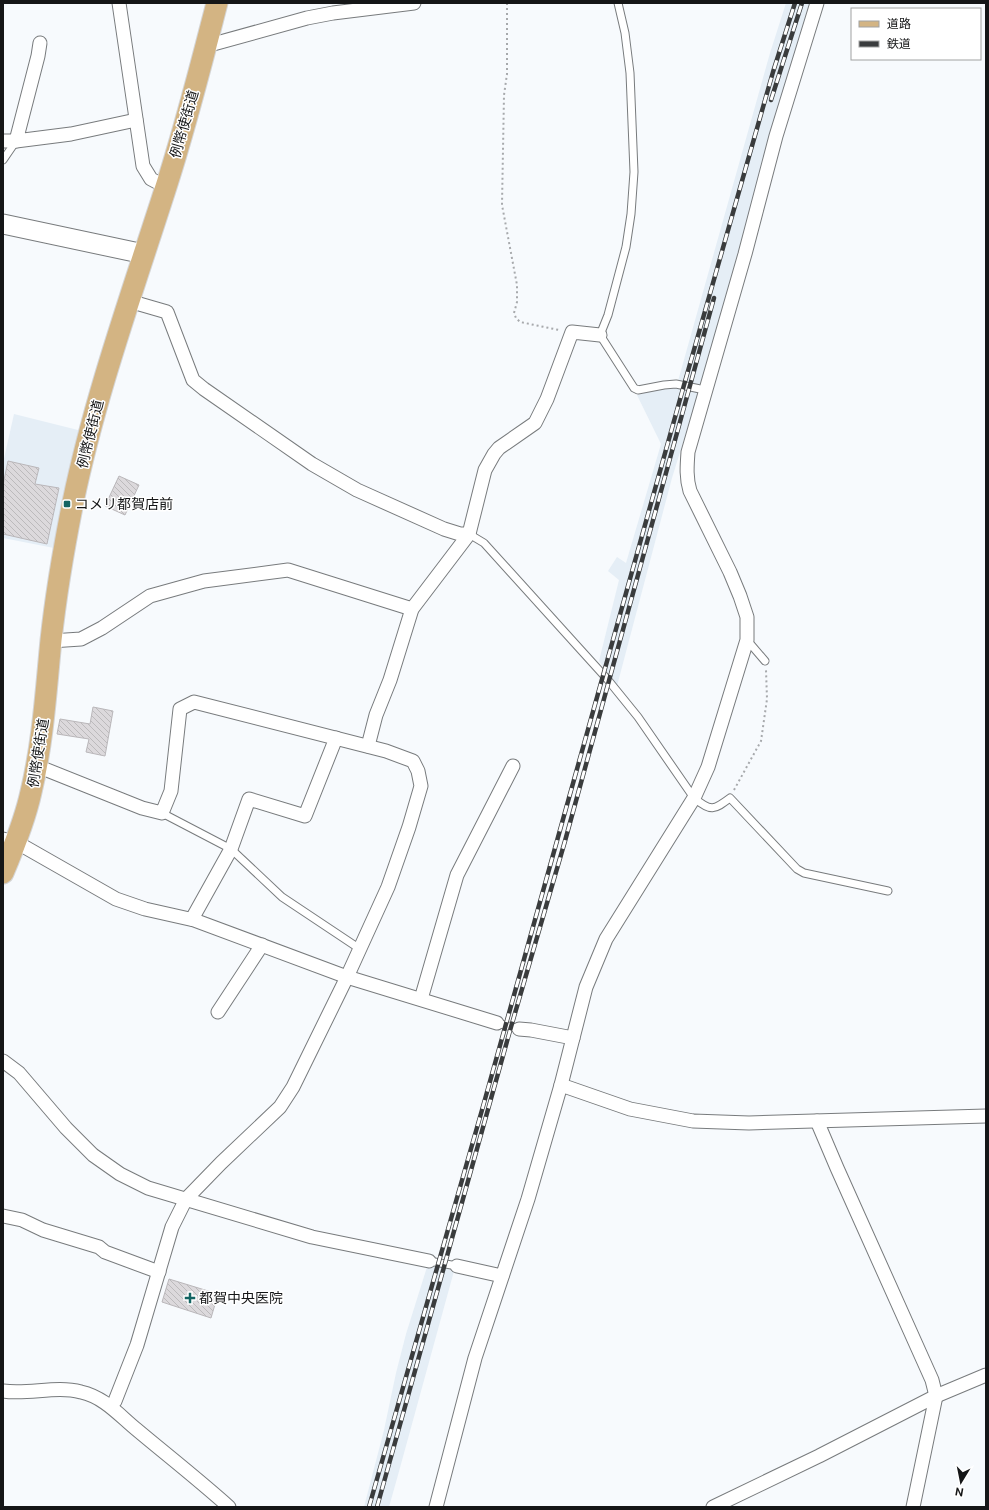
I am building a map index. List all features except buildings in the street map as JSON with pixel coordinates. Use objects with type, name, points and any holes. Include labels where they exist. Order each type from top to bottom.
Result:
[{"type":"main road","name":"例幣使街道","points":[[3,873],[10,841],[31,793],[37,766],[55,610],[73,502],[97,406],[166,187],[217,3]]},
{"type":"street","points":[[118,3],[143,166],[151,179],[166,187]]},
{"type":"street","points":[[206,46],[307,18],[333,13],[414,3]]},
{"type":"street","points":[[436,1507],[475,1358],[528,1199],[561,1085],[586,986],[606,939],[694,798],[708,767],[747,640],[747,617],[740,596],[730,572],[690,491],[687,480],[688,452],[745,254],[776,136],[817,3]]},
{"type":"street","points":[[40,43],[38,56],[9,141],[71,134],[136,120]]},
{"type":"street","points":[[3,224],[144,254]]},
{"type":"street","points":[[129,302],[167,312],[193,380],[312,464],[357,490],[444,529],[460,534],[469,534]]},
{"type":"street","points":[[368,746],[376,715],[390,680],[412,609],[469,534],[482,480],[487,466],[499,448],[535,423],[547,399],[572,332],[600,335]]},
{"type":"street","points":[[51,641],[81,639],[102,628],[150,596],[204,580],[288,570],[412,609]]},
{"type":"street","points":[[37,766],[142,808],[162,813],[171,792],[180,708],[194,702],[386,751],[413,761],[418,771],[421,786],[409,827],[388,887],[347,977],[293,1087],[280,1107],[221,1163],[186,1199],[172,1227],[137,1345],[115,1401],[111,1406]]},
{"type":"street","points":[[192,919],[231,849],[249,799],[305,816],[336,738]]},
{"type":"street","points":[[421,999],[457,876],[513,766]]},
{"type":"street","points":[[10,841],[116,899],[145,909],[192,919],[347,977],[497,1023]]},
{"type":"street","points":[[218,1012],[262,945]]},
{"type":"street","points":[[519,1029],[573,1038]]},
{"type":"street","points":[[3,1061],[19,1073],[66,1128],[93,1155],[120,1174],[148,1188],[312,1237],[429,1261]]},
{"type":"street","points":[[561,1085],[630,1109],[692,1120],[749,1122],[986,1116]]},
{"type":"street","points":[[817,1121],[932,1380],[936,1396],[913,1507]]},
{"type":"street","points":[[3,1216],[22,1220],[43,1230],[99,1247],[105,1252],[159,1272]]},
{"type":"street","points":[[457,1266],[502,1276]]},
{"type":"street","points":[[713,1507],[936,1396],[986,1375]]},
{"type":"street","points":[[3,1391],[20,1393],[68,1389],[90,1394],[111,1406],[229,1507]]},
{"type":"lane","points":[[618,3],[625,33],[630,73],[634,172],[631,214],[626,247],[608,315],[600,335],[634,388],[638,390],[676,384],[705,390]]},
{"type":"lane","points":[[3,160],[9,141]]},
{"type":"lane","points":[[469,534],[484,543],[608,680],[638,717],[694,798],[701,804],[712,808],[719,806],[730,798],[797,869],[804,873],[888,891]]},
{"type":"lane","points":[[747,640],[765,661]]},
{"type":"lane","points":[[162,813],[231,849],[282,897],[360,949]]},
{"type":"lane","points":[[497,1023],[519,1029]]},
{"type":"lane","points":[[429,1261],[457,1266]]},
{"type":"path","points":[[506,3],[507,74],[504,95],[502,205],[517,285],[517,302],[514,312],[516,318],[520,322],[572,332]]},
{"type":"path","points":[[730,798],[761,741],[767,699],[765,661]]},
{"type":"shaded area","points":[[786,3],[811,3],[780,101],[701,385],[678,381],[770,53]]},
{"type":"shaded area","points":[[667,387],[676,387],[696,391],[698,394],[672,478],[617,686],[599,661],[619,580],[608,571],[617,557],[626,563],[661,444],[637,395]]},
{"type":"shaded area","points":[[14,414],[82,431],[54,548],[3,538],[3,463]]},
{"type":"shaded area","points":[[430,1265],[453,1269],[454,1271],[389,1507],[364,1507],[384,1430],[406,1334],[427,1267]]},
{"type":"railway","points":[[369,1507],[482,1110],[684,385],[773,72],[795,3]]},
{"type":"railway","points":[[771,100],[802,3]]},
{"type":"railway","points":[[377,1507],[511,1027],[565,841],[714,298]]},
{"type":"place","name":"コメリ都賀店前","points":[[67,504]]},
{"type":"place","name":"都賀中央医院","points":[[190,1298]]}]
